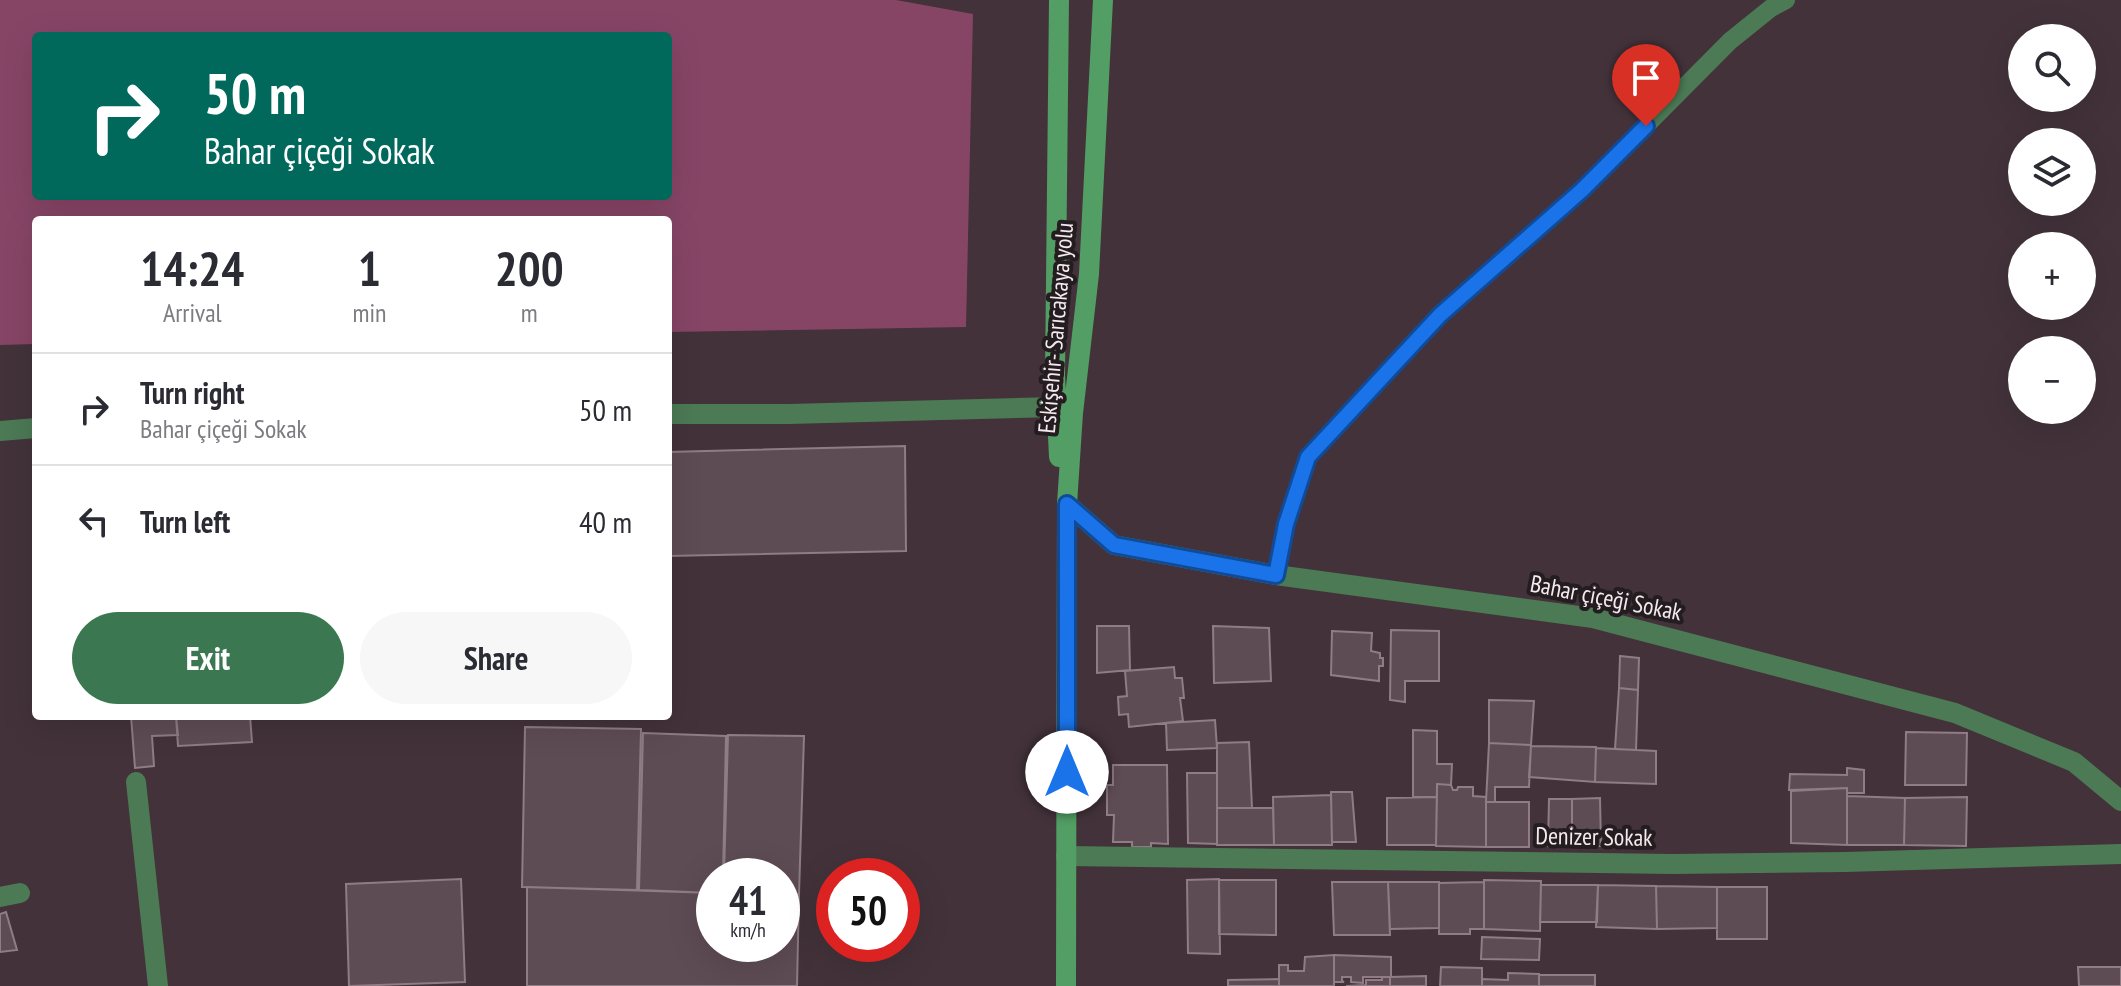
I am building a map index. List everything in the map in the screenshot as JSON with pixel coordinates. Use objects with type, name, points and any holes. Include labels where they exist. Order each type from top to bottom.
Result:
[{"type":"main road","name":"Eskişehir- Sarıcakaya yolu","points":[[1059,0],[1057,407],[1067,661]]},
{"type":"main road","name":"Eskişehir- Sarıcakaya yolu","points":[[1066,986],[1067,504],[1073,413],[1089,274],[1103,0]]},
{"type":"street","points":[[672,414],[1057,407]]},
{"type":"street","points":[[0,431],[32,428]]},
{"type":"street","name":"Bahar çiçeği Sokak","points":[[1067,504],[1114,545],[1276,575],[1593,618],[1955,713],[2074,762],[2121,801]]},
{"type":"street","points":[[136,782],[158,986]]},
{"type":"street","name":"Denizer Sokak","points":[[1066,856],[1673,864],[2121,854]]},
{"type":"lane","points":[[1276,575],[1286,524],[1308,457],[1440,315],[1582,190],[1730,41],[1771,8],[1786,0]]},
{"type":"shaded area","points":[[0,0],[896,0],[973,14],[966,327],[672,332],[672,216],[32,216],[32,344],[0,345]]},
{"type":"building","points":[[905,446],[906,551],[672,556],[672,452]]},
{"type":"building","points":[[1097,626],[1129,626],[1130,670],[1097,673]]},
{"type":"building","points":[[1213,626],[1269,628],[1271,681],[1214,683]]},
{"type":"building","points":[[1391,630],[1439,631],[1439,681],[1405,681],[1405,702],[1390,700]]},
{"type":"building","points":[[1332,631],[1372,633],[1371,651],[1380,653],[1380,658],[1383,658],[1383,666],[1379,666],[1379,681],[1331,675]]},
{"type":"building","points":[[1620,656],[1639,658],[1638,690],[1619,688]]},
{"type":"building","points":[[1174,667],[1175,678],[1182,678],[1184,698],[1180,698],[1183,721],[1129,727],[1128,714],[1119,715],[1118,697],[1127,696],[1125,671]]},
{"type":"building","points":[[1619,688],[1638,690],[1636,750],[1615,749]]},
{"type":"building","points":[[1489,700],[1534,701],[1531,745],[1489,743]]},
{"type":"building","points":[[131,720],[176,720],[178,735],[152,736],[154,766],[135,768]]},
{"type":"building","points":[[176,720],[250,720],[252,742],[178,746]]},
{"type":"building","points":[[1215,720],[1217,748],[1167,750],[1166,723]]},
{"type":"building","points":[[525,727],[641,729],[637,890],[522,887]]},
{"type":"building","points":[[1413,730],[1437,731],[1437,764],[1452,764],[1451,785],[1437,784],[1437,797],[1413,797]]},
{"type":"building","points":[[1906,732],[1967,733],[1966,785],[1905,785]]},
{"type":"building","points":[[643,733],[726,736],[723,858],[696,858],[696,892],[639,890]]},
{"type":"building","points":[[728,735],[804,736],[800,862],[800,858],[725,858]]},
{"type":"building","points":[[1249,742],[1252,808],[1217,808],[1217,743]]},
{"type":"building","points":[[1489,743],[1531,745],[1529,787],[1495,787],[1495,802],[1486,802]]},
{"type":"building","points":[[1531,746],[1596,747],[1595,782],[1529,777]]},
{"type":"building","points":[[1596,748],[1656,751],[1656,784],[1595,782]]},
{"type":"building","points":[[1113,765],[1167,765],[1168,844],[1151,843],[1151,847],[1132,847],[1132,842],[1113,842],[1114,815],[1107,815],[1107,785],[1113,785]]},
{"type":"building","points":[[1847,768],[1864,770],[1864,793],[1847,793],[1847,788],[1789,790],[1790,774],[1847,775]]},
{"type":"building","points":[[1187,773],[1217,773],[1217,844],[1188,843]]},
{"type":"building","points":[[1437,784],[1451,785],[1453,790],[1473,787],[1473,796],[1486,797],[1486,847],[1436,846]]},
{"type":"building","points":[[1847,788],[1847,845],[1791,843],[1791,791]]},
{"type":"building","points":[[1331,792],[1352,792],[1356,842],[1332,842]]},
{"type":"building","points":[[1331,795],[1332,845],[1274,845],[1273,797]]},
{"type":"building","points":[[1847,796],[1905,798],[1904,845],[1847,845]]},
{"type":"building","points":[[1437,797],[1436,845],[1387,845],[1387,798]]},
{"type":"building","points":[[1967,797],[1966,846],[1904,845],[1905,798]]},
{"type":"building","points":[[1600,798],[1601,846],[1572,847],[1572,799]]},
{"type":"building","points":[[1549,799],[1572,799],[1572,847],[1548,846]]},
{"type":"building","points":[[1486,802],[1529,802],[1529,847],[1486,847]]},
{"type":"building","points":[[1217,808],[1273,808],[1274,845],[1217,845]]},
{"type":"building","points":[[461,879],[465,982],[349,986],[346,884]]},
{"type":"building","points":[[1219,879],[1220,954],[1188,953],[1187,880]]},
{"type":"building","points":[[1219,880],[1276,880],[1276,935],[1219,934]]},
{"type":"building","points":[[1484,880],[1541,881],[1540,931],[1484,929]]},
{"type":"building","points":[[1332,882],[1388,882],[1390,935],[1334,935]]},
{"type":"building","points":[[1388,882],[1439,882],[1439,928],[1390,929]]},
{"type":"building","points":[[1484,882],[1484,929],[1470,929],[1470,934],[1439,934],[1439,883]]},
{"type":"building","points":[[1541,885],[1598,885],[1597,922],[1540,922]]},
{"type":"building","points":[[1598,885],[1656,886],[1657,929],[1596,927]]},
{"type":"building","points":[[1656,886],[1717,887],[1717,928],[1657,929]]},
{"type":"building","points":[[527,887],[696,892],[696,962],[798,962],[797,986],[527,986]]},
{"type":"building","points":[[1717,887],[1767,887],[1767,939],[1717,939]]},
{"type":"building","points":[[6,912],[17,950],[0,952],[0,914]]},
{"type":"building","points":[[1482,937],[1540,939],[1539,960],[1481,959]]},
{"type":"building","points":[[1334,955],[1391,957],[1391,977],[1363,977],[1363,983],[1351,982],[1351,977],[1342,977],[1344,982],[1334,982]]},
{"type":"building","points":[[1334,955],[1334,986],[1279,986],[1279,965],[1288,965],[1288,971],[1304,971],[1305,957]]},
{"type":"building","points":[[1441,967],[1482,968],[1482,986],[1440,986]]},
{"type":"building","points":[[2078,967],[2121,967],[2121,986],[2079,986]]},
{"type":"building","points":[[1508,973],[1539,974],[1539,986],[1482,986],[1482,979],[1508,980]]},
{"type":"building","points":[[1539,975],[1595,975],[1595,986],[1539,986]]},
{"type":"building","points":[[1426,976],[1426,986],[1390,986],[1390,977]]},
{"type":"building","points":[[1382,977],[1390,977],[1390,986],[1346,986],[1366,985],[1366,980],[1382,980]]},
{"type":"building","points":[[1279,979],[1279,986],[1228,986],[1228,980]]},
{"type":"route","points":[[1067,772],[1067,504],[1114,545],[1276,575],[1286,524],[1308,457],[1440,315],[1582,190],[1646,126]]}]
